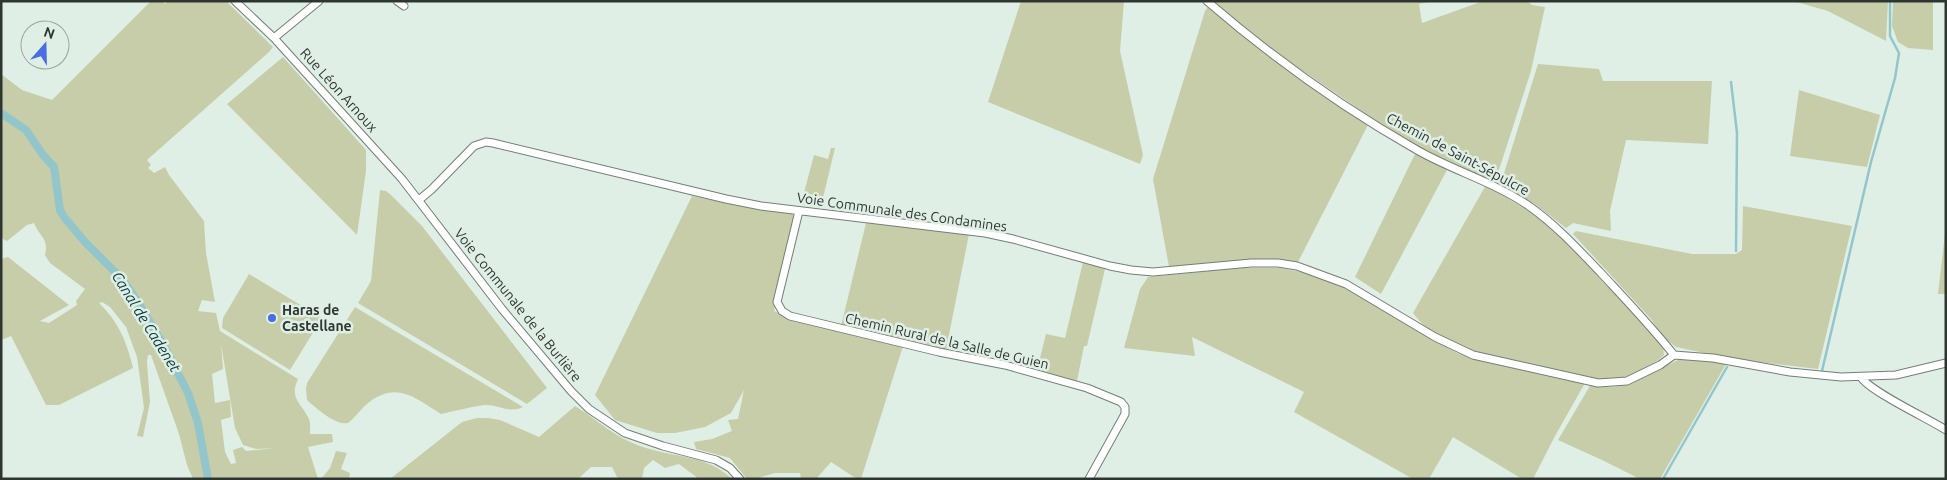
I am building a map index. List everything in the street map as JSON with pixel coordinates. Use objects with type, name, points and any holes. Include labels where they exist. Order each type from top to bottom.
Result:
[{"type":"street","name":"Rue Léon Arnoux","points":[[235,1],[274,38],[384,158],[418,200]]},
{"type":"street","points":[[274,38],[319,1]]},
{"type":"street","name":"Chemin de Saint-Sépulcre","points":[[1207,1],[1241,30],[1294,70],[1388,133],[1420,151],[1495,185],[1529,206],[1564,235],[1653,329],[1674,355]]},
{"type":"street","name":"Voie Communale des Condamines","points":[[418,200],[432,189],[469,150],[486,142],[726,199],[799,211],[985,233],[1131,270],[1153,272],[1251,263],[1278,263],[1297,266],[1346,284],[1435,337],[1473,355],[1598,383],[1627,381],[1660,366],[1674,355]]},
{"type":"street","name":"Voie Communale de la Burlière","points":[[418,200],[506,315],[571,391],[589,408],[625,433],[663,446],[716,460],[730,468],[740,479]]},
{"type":"street","name":"Chemin Rural de la Salle de Guien","points":[[799,211],[777,302],[782,311],[790,316],[823,324],[939,352],[1005,365],[1087,388],[1121,402],[1125,407],[1125,414],[1090,479]]},
{"type":"street","points":[[1674,355],[1713,358],[1765,369],[1861,378],[1896,375],[1946,363]]},
{"type":"street","points":[[1861,378],[1879,392],[1946,430]]},
{"type":"green space","points":[[151,1],[162,1],[165,4],[168,1],[226,1],[273,47],[147,160],[151,165],[148,168],[154,173],[165,167],[204,221],[206,253],[215,302],[202,300],[198,311],[216,313],[220,331],[298,379],[295,396],[309,419],[310,434],[332,434],[333,442],[308,447],[318,479],[193,479],[151,355],[148,355],[147,362],[150,402],[143,437],[137,436],[144,408],[137,357],[126,327],[110,307],[102,302],[99,303],[121,332],[133,368],[59,405],[46,405],[11,336],[1,340],[1,259],[8,257],[69,305],[40,321],[49,323],[77,305],[76,301],[85,289],[50,263],[45,255],[45,241],[34,223],[27,225],[7,241],[1,238],[1,74],[22,90],[52,100]],"holes":[[[221,344],[235,428],[243,445],[256,449],[276,448],[246,451],[242,447],[233,450],[236,463],[231,464],[225,452],[221,420],[231,417],[230,400],[215,403],[212,374],[223,369]]]},
{"type":"green space","points":[[1021,1],[1124,1],[1120,51],[1143,155],[1140,164],[988,102]]},
{"type":"green space","points":[[1212,1],[1433,1],[1419,4],[1422,23],[1483,1],[1527,1],[1532,5],[1545,7],[1531,71],[1496,179],[1491,180],[1419,147],[1387,128],[1278,54]]},
{"type":"green space","points":[[1793,1],[1888,1],[1886,41],[1828,11]]},
{"type":"green space","points":[[1893,1],[1933,1],[1933,50],[1908,48],[1898,42],[1892,26]]},
{"type":"green space","points":[[1208,7],[1256,46],[1369,123],[1298,262],[1273,259],[1169,267],[1153,179],[1205,11]]},
{"type":"green space","points":[[283,57],[366,150],[366,171],[357,235],[227,104]]},
{"type":"green space","points":[[1538,64],[1599,69],[1603,81],[1712,81],[1708,144],[1626,140],[1610,211],[1611,231],[1573,223],[1566,228],[1536,205],[1501,183]]},
{"type":"green space","points":[[1799,90],[1880,115],[1867,167],[1790,156]]},
{"type":"green space","points":[[831,148],[835,148],[821,206],[801,204],[814,155],[828,159]]},
{"type":"green space","points":[[1415,154],[1448,168],[1381,294],[1355,277]]},
{"type":"green space","points":[[1486,185],[1538,217],[1562,238],[1652,333],[1663,346],[1664,355],[1632,375],[1603,379],[1476,352],[1440,337],[1425,326],[1413,313]]},
{"type":"green space","points":[[380,190],[386,191],[391,195],[422,226],[547,388],[527,404],[358,303],[371,281]]},
{"type":"green space","points":[[692,196],[792,212],[794,218],[774,311],[790,318],[903,346],[861,479],[857,479],[831,462],[816,479],[801,479],[800,473],[775,473],[747,479],[730,458],[696,449],[694,442],[712,439],[732,431],[728,420],[738,419],[744,390],[731,413],[705,427],[675,433],[657,433],[615,420],[595,395]]},
{"type":"green space","points":[[1743,206],[1852,226],[1818,369],[1733,359],[1676,347],[1662,336],[1651,319],[1573,234],[1576,231],[1692,254],[1736,254],[1742,250]]},
{"type":"green space","points":[[866,223],[969,234],[946,350],[841,326]]},
{"type":"green space","points":[[1946,225],[1946,294],[1938,294]]},
{"type":"green space","points":[[1083,262],[1105,269],[1087,346],[1084,346],[1077,381],[1037,370],[1046,334],[1065,338]]},
{"type":"green space","points":[[1240,268],[1280,268],[1317,275],[1347,288],[1457,353],[1489,363],[1585,383],[1533,479],[1522,479],[1453,437],[1429,479],[1413,479],[1294,412],[1304,392],[1192,337],[1195,356],[1124,348],[1140,289],[1148,277]]},
{"type":"green space","points":[[249,274],[322,318],[290,370],[222,328],[223,318]]},
{"type":"green space","points":[[355,307],[523,407],[508,409],[484,405],[441,414],[414,397],[396,392],[377,397],[348,423],[332,419],[307,400],[307,383]]},
{"type":"green space","points":[[1696,358],[1726,364],[1660,479],[1640,479],[1558,440],[1591,384],[1610,387],[1627,385],[1678,360]]},
{"type":"green space","points":[[575,406],[631,443],[712,465],[732,479],[699,479],[679,464],[665,468],[653,460],[644,468],[642,479],[618,479],[612,467],[591,467],[578,479],[390,479],[462,422],[477,418],[500,420],[539,437]]},
{"type":"green space","points":[[336,451],[347,453],[341,469],[350,473],[349,479],[321,479],[330,468]]},
{"type":"waterway","points":[[1822,371],[1871,162],[1895,78],[1899,53],[1890,36],[1890,1]]},
{"type":"waterway","points":[[1731,82],[1737,133],[1736,251]]},
{"type":"waterway","name":"Canal de Cadenet","points":[[1,113],[26,130],[43,155],[54,167],[60,210],[64,217],[85,242],[122,279],[164,346],[188,393],[198,423],[208,479]]},
{"type":"waterway","points":[[1663,479],[1727,367]]},
{"type":"place","name":"Haras de Castellane","points":[[272,318]]}]
